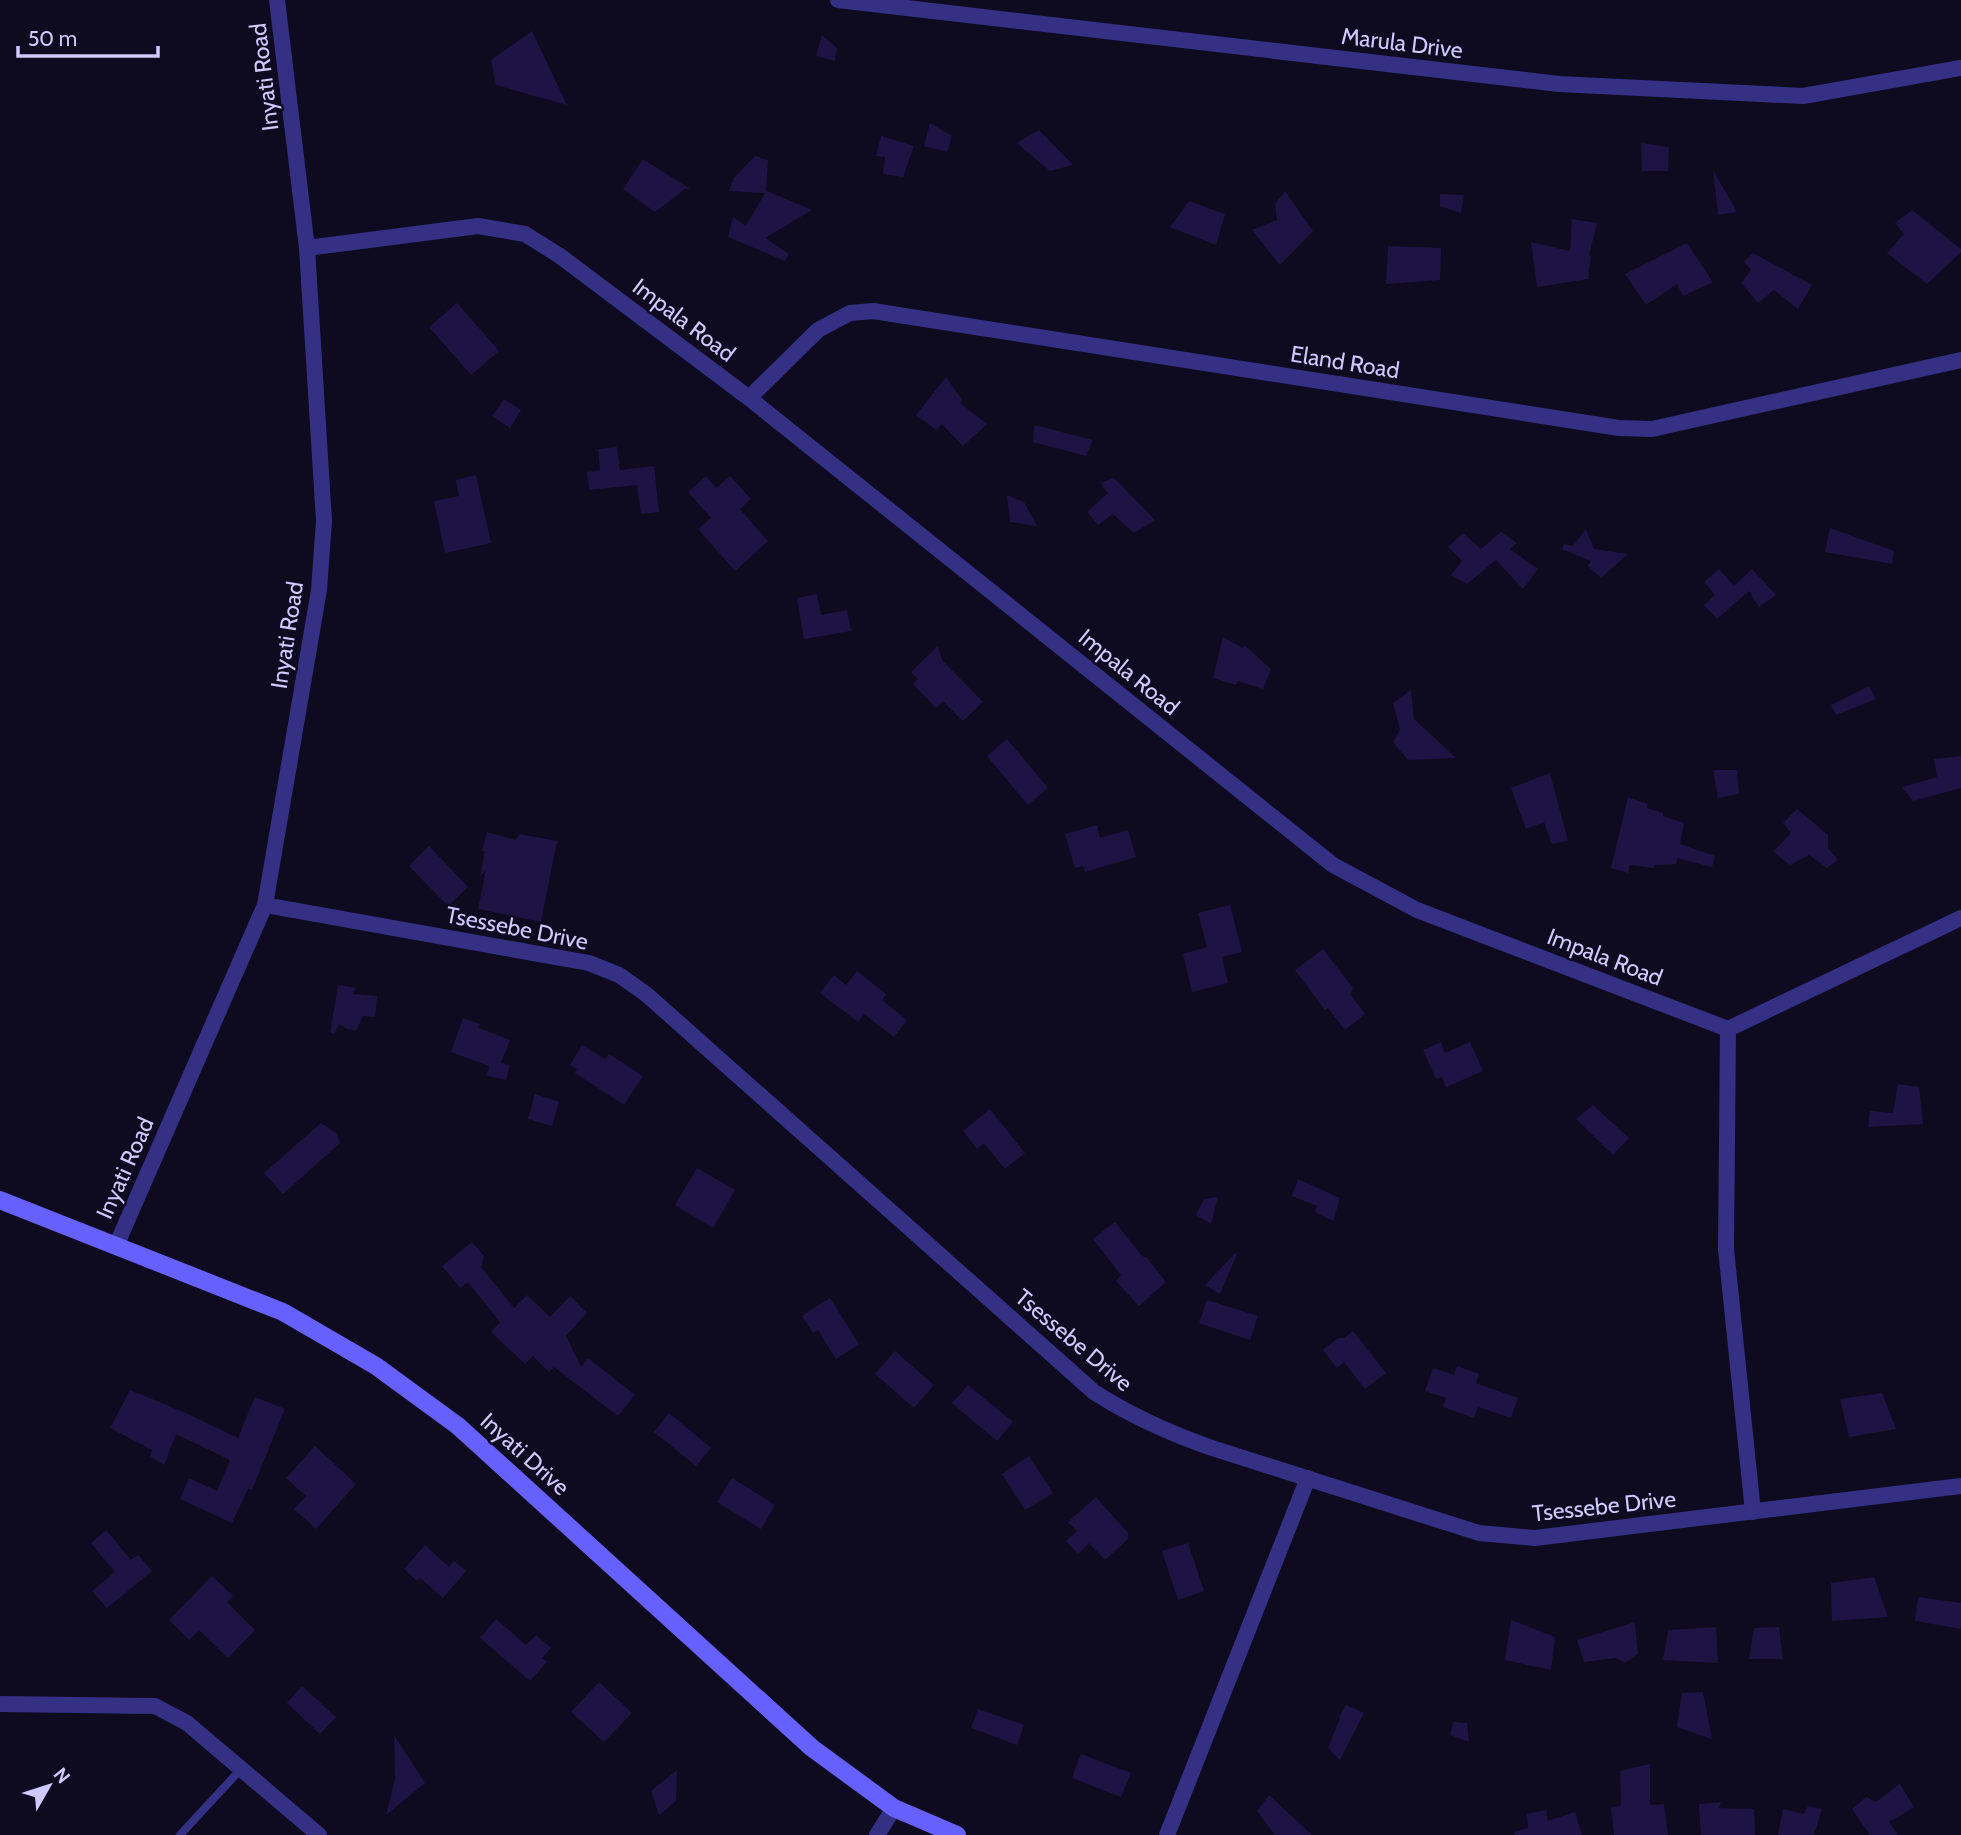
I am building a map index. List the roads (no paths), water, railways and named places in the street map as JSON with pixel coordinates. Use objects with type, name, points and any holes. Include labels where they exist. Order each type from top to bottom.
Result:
[{"type":"street","name":"Inyati Road","points":[[116,1246],[265,905],[318,590],[324,521],[307,248],[277,0]]},
{"type":"street","name":"Marula Drive","points":[[838,0],[1559,84],[1802,96],[1961,68]]},
{"type":"street","name":"Impala Road","points":[[307,248],[478,226],[525,234],[560,256],[749,398],[1333,864],[1417,910],[1728,1029]]},
{"type":"street","name":"Eland Road","points":[[749,398],[818,330],[850,313],[873,311],[1619,428],[1652,429],[1961,360]]},
{"type":"street","name":"Tsessebe Drive","points":[[265,905],[589,963],[619,975],[646,994],[1094,1392],[1126,1413],[1174,1435],[1479,1534],[1535,1538],[1961,1486]]},
{"type":"street","points":[[1753,1512],[1726,1249],[1728,1029],[1961,918]]},
{"type":"street","name":"Inyati Drive","points":[[0,1200],[282,1312],[376,1366],[458,1426],[812,1748],[894,1808],[957,1835]]},
{"type":"street","points":[[1167,1835],[1307,1479]]},
{"type":"street","points":[[0,1704],[155,1706],[187,1723],[319,1835]]},
{"type":"street","points":[[877,1835],[894,1808]]},
{"type":"lane","points":[[180,1835],[242,1769]]}]
